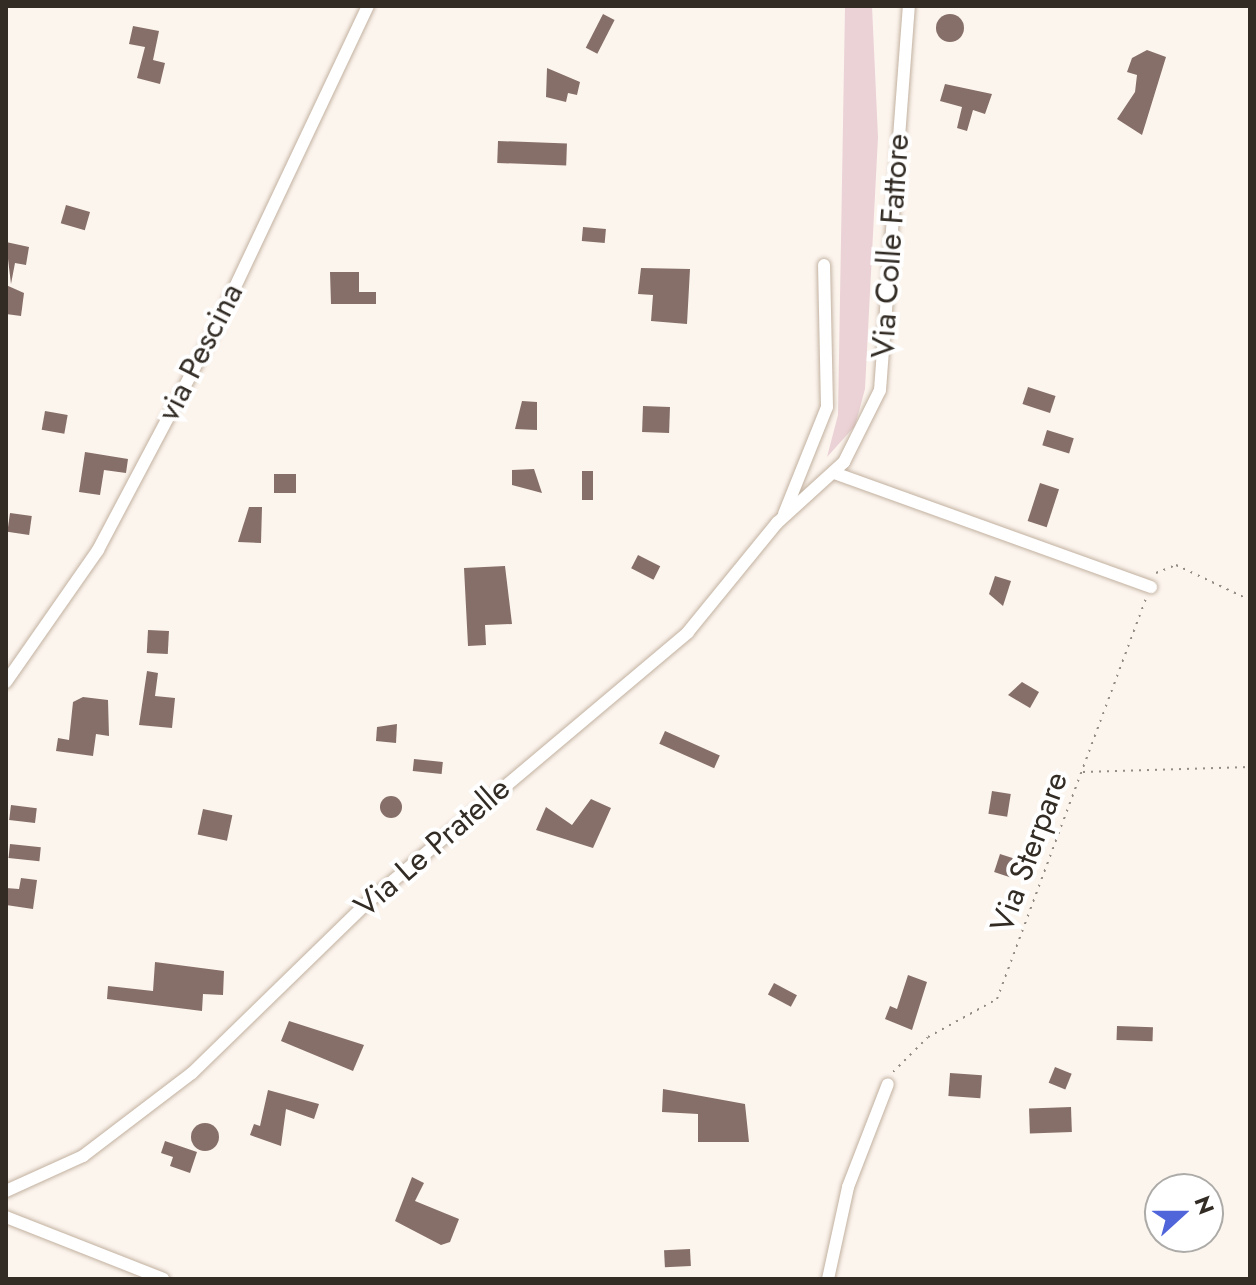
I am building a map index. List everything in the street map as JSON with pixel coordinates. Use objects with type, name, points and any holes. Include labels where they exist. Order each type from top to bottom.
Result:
[{"type":"street","name":"via Pescina","points":[[6,682],[98,550],[223,313],[368,6]]},
{"type":"street","name":"Via Colle Fattore","points":[[834,473],[863,433],[880,390],[909,6]]},
{"type":"street","points":[[782,517],[827,407],[824,265]]},
{"type":"street","name":"Via Le Pratelle","points":[[6,1191],[83,1156],[192,1073],[369,901],[688,632],[782,517],[834,473]]},
{"type":"street","points":[[834,473],[1151,587]]},
{"type":"street","points":[[828,1279],[848,1187],[888,1084]]},
{"type":"street","points":[[6,1217],[163,1279]]},
{"type":"path","points":[[1151,587],[1158,570],[1172,564],[1250,600]]},
{"type":"path","name":"Via Sterpare","points":[[888,1084],[915,1046],[997,999],[1151,587]]},
{"type":"path","points":[[1082,772],[1250,767]]},
{"type":"shaded area","points":[[845,6],[872,6],[878,137],[865,389],[855,426],[827,457],[838,415]]},
{"type":"building","points":[[603,14],[615,20],[597,54],[586,48]]},
{"type":"building","points":[[950,14],[960,18],[964,28],[960,38],[950,42],[940,38],[936,28],[940,18]]},
{"type":"building","points":[[133,26],[159,31],[153,60],[165,63],[160,84],[137,78],[145,47],[129,44]]},
{"type":"building","points":[[1147,50],[1166,57],[1142,135],[1117,119],[1135,92],[1137,75],[1127,72],[1132,58]]},
{"type":"building","points":[[547,68],[580,82],[577,95],[568,93],[566,102],[546,97]]},
{"type":"building","points":[[945,84],[992,94],[985,114],[973,110],[967,131],[957,128],[962,107],[940,101]]},
{"type":"building","points":[[498,141],[567,143],[566,165],[497,163]]},
{"type":"building","points":[[66,205],[90,212],[85,230],[61,223]]},
{"type":"building","points":[[583,227],[606,229],[605,243],[582,241]]},
{"type":"building","points":[[6,242],[29,247],[26,265],[15,263],[11,284]]},
{"type":"building","points":[[641,268],[690,269],[687,324],[651,321],[653,295],[638,294]]},
{"type":"building","points":[[330,272],[359,272],[359,292],[376,292],[376,304],[331,304]]},
{"type":"building","points":[[6,285],[24,293],[21,316],[6,314]]},
{"type":"building","points":[[1028,387],[1056,396],[1050,413],[1022,404]]},
{"type":"building","points":[[522,401],[537,402],[537,430],[515,429]]},
{"type":"building","points":[[643,406],[670,407],[669,433],[642,432]]},
{"type":"building","points":[[45,411],[68,415],[64,434],[42,430]]},
{"type":"building","points":[[1047,430],[1074,438],[1069,453],[1042,445]]},
{"type":"building","points":[[85,452],[128,459],[126,473],[104,470],[100,495],[79,492]]},
{"type":"building","points":[[534,469],[542,493],[512,485],[512,470]]},
{"type":"building","points":[[582,471],[593,471],[593,500],[582,500]]},
{"type":"building","points":[[274,474],[296,474],[296,493],[274,493]]},
{"type":"building","points":[[1040,483],[1059,489],[1047,527],[1028,521]]},
{"type":"building","points":[[249,507],[262,507],[261,543],[238,542]]},
{"type":"building","points":[[10,513],[32,516],[29,535],[7,532]]},
{"type":"building","points":[[638,555],[660,566],[653,580],[631,568]]},
{"type":"building","points":[[505,566],[512,624],[485,625],[486,645],[468,646],[464,568]]},
{"type":"building","points":[[995,576],[1011,581],[1003,606],[989,594]]},
{"type":"building","points":[[148,630],[169,631],[168,654],[147,653]]},
{"type":"building","points":[[147,671],[158,673],[155,696],[175,698],[172,728],[139,725]]},
{"type":"building","points":[[1022,682],[1039,692],[1030,708],[1008,695]]},
{"type":"building","points":[[83,697],[108,700],[109,736],[96,734],[93,756],[56,751],[58,738],[69,740],[73,702]]},
{"type":"building","points":[[397,724],[396,743],[376,741],[377,727]]},
{"type":"building","points":[[665,731],[720,755],[714,768],[659,744]]},
{"type":"building","points":[[414,759],[443,762],[442,774],[413,771]]},
{"type":"building","points":[[992,791],[1011,794],[1007,817],[988,814]]},
{"type":"building","points":[[391,796],[399,799],[402,807],[399,815],[391,818],[383,815],[380,807],[383,799]]},
{"type":"building","points":[[591,799],[611,808],[593,848],[536,830],[546,807],[572,825]]},
{"type":"building","points":[[11,805],[37,808],[35,823],[9,820]]},
{"type":"building","points":[[203,809],[232,815],[227,841],[198,834]]},
{"type":"building","points":[[10,844],[41,847],[39,861],[9,858]]},
{"type":"building","points":[[1000,854],[1018,860],[1012,878],[994,872]]},
{"type":"building","points":[[21,878],[37,880],[33,909],[6,905],[6,888],[19,889]]},
{"type":"building","points":[[155,962],[224,971],[223,995],[203,994],[202,1011],[107,999],[108,986],[153,991]]},
{"type":"building","points":[[908,975],[927,982],[912,1030],[885,1019],[890,1006],[897,1009]]},
{"type":"building","points":[[774,983],[797,995],[791,1007],[768,994]]},
{"type":"building","points":[[289,1021],[364,1045],[353,1071],[281,1041]]},
{"type":"building","points":[[1117,1026],[1153,1027],[1152,1041],[1117,1040]]},
{"type":"building","points":[[1055,1067],[1072,1074],[1065,1090],[1049,1083]]},
{"type":"building","points":[[950,1073],[982,1075],[980,1098],[948,1096]]},
{"type":"building","points":[[663,1089],[745,1104],[749,1142],[698,1142],[698,1114],[662,1112]]},
{"type":"building","points":[[268,1090],[319,1104],[314,1119],[286,1109],[281,1146],[250,1135],[254,1124],[260,1126]]},
{"type":"building","points":[[1071,1107],[1072,1132],[1030,1133],[1029,1108]]},
{"type":"building","points":[[205,1123],[215,1127],[219,1137],[215,1147],[205,1151],[195,1147],[191,1137],[195,1127]]},
{"type":"building","points":[[165,1141],[197,1152],[190,1173],[170,1166],[173,1157],[161,1153]]},
{"type":"building","points":[[412,1177],[424,1183],[415,1201],[459,1219],[450,1242],[441,1245],[395,1221]]},
{"type":"building","points":[[690,1249],[691,1266],[665,1267],[664,1250]]}]
